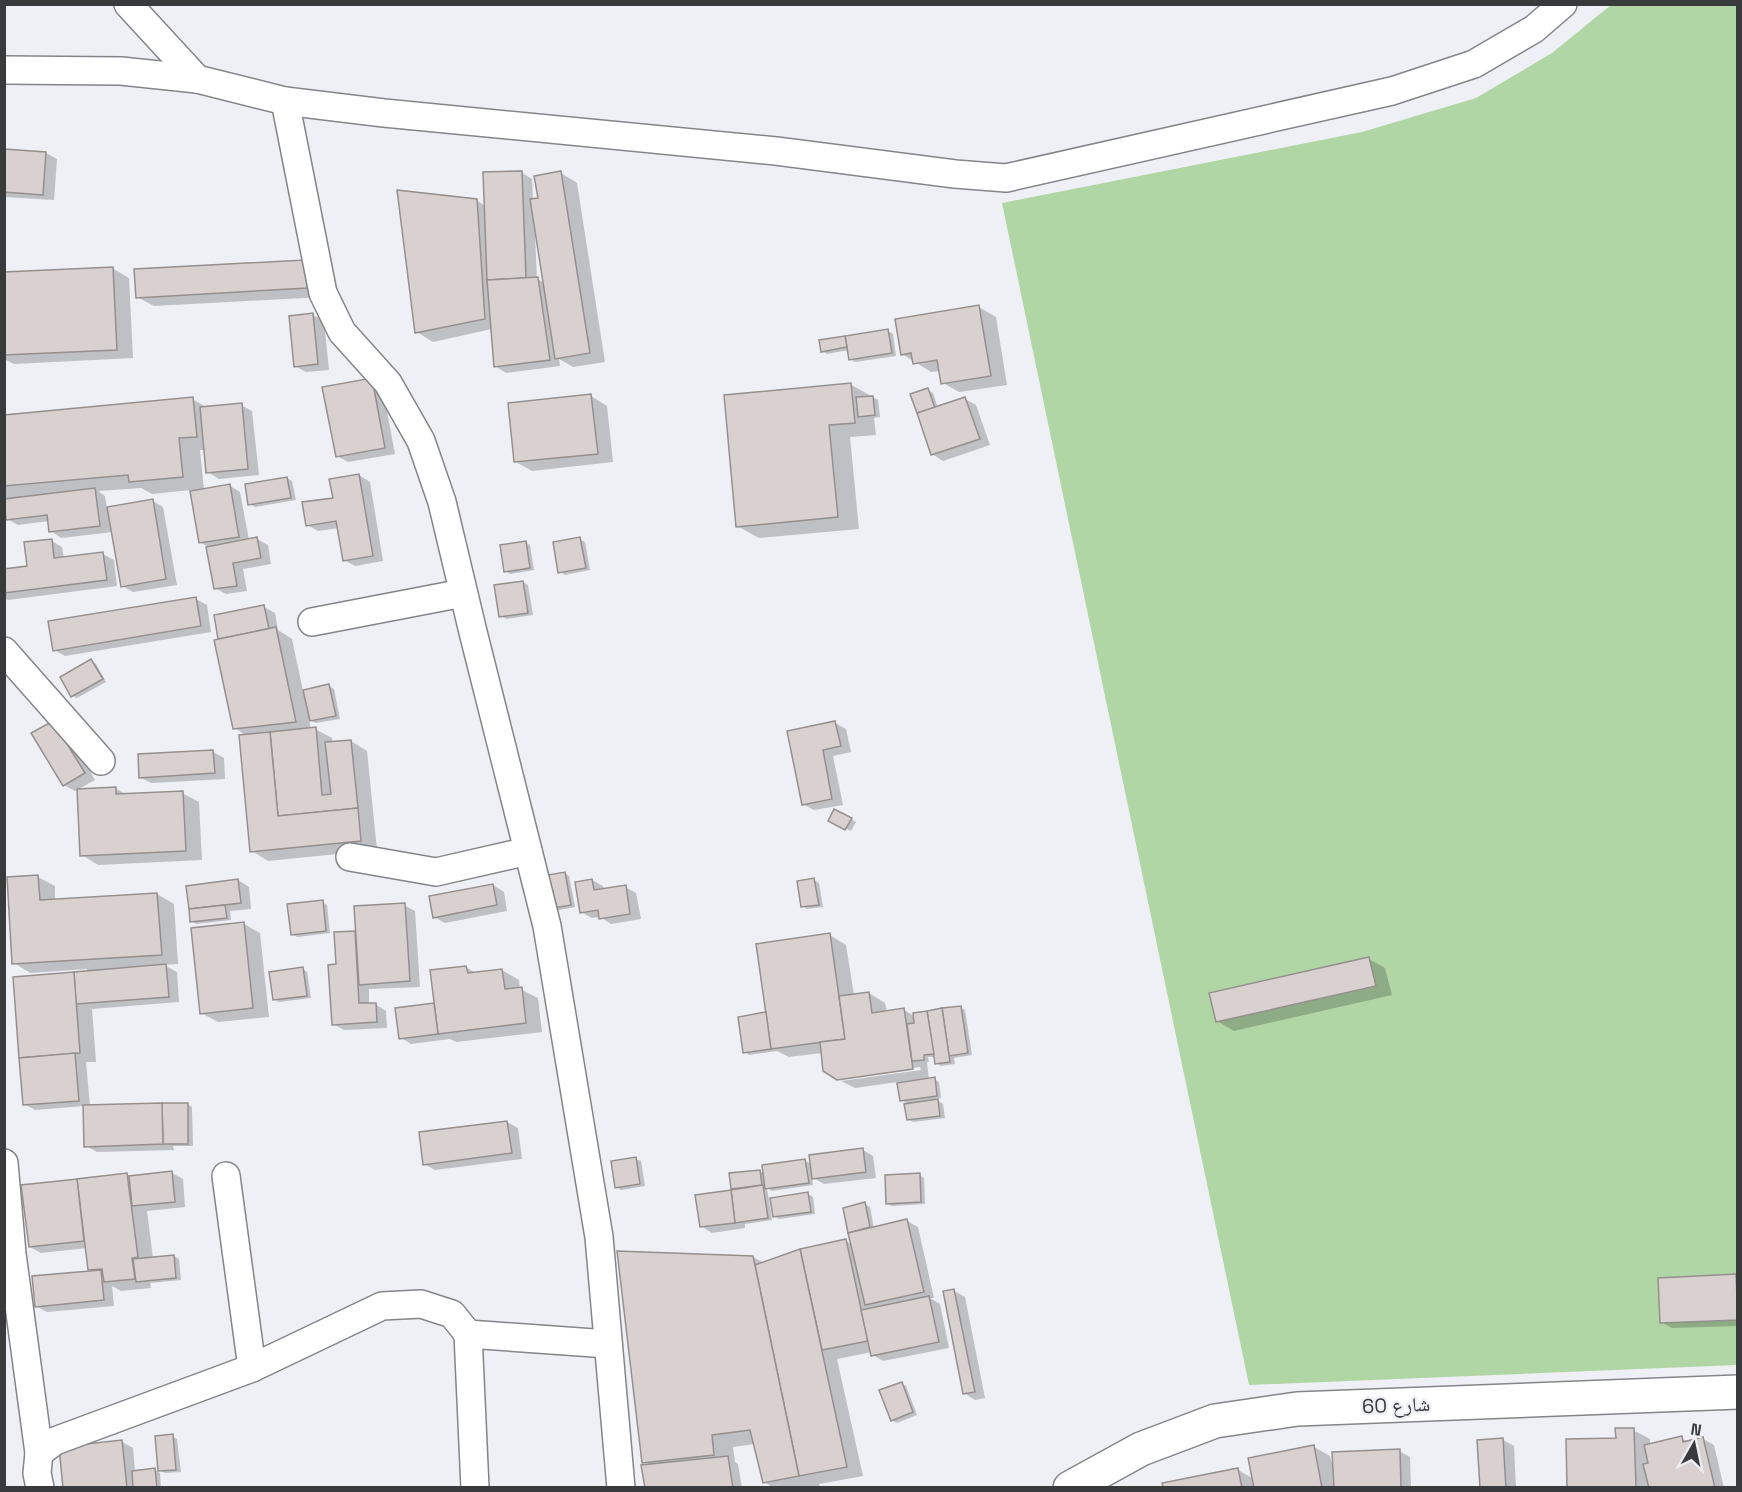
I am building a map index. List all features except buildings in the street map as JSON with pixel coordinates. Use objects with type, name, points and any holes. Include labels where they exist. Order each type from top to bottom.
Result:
[{"type":"street","points":[[128,4],[196,79]]},
{"type":"street","points":[[4,70],[121,70],[196,79],[285,101],[384,113],[776,151],[955,174],[1006,178],[1392,91],[1474,64],[1534,29],[1563,4]]},
{"type":"street","points":[[285,101],[323,293],[342,332],[388,383],[422,441],[442,502],[547,926],[599,1237],[621,1488]]},
{"type":"street","points":[[312,622],[463,593]]},
{"type":"street","points":[[4,651],[101,761]]},
{"type":"street","points":[[350,857],[436,872],[528,851]]},
{"type":"street","points":[[4,1163],[12,1254],[39,1453],[37,1473],[40,1488]]},
{"type":"street","points":[[226,1176],[252,1368]]},
{"type":"street","points":[[39,1453],[55,1441],[252,1368],[382,1306],[421,1304],[452,1314],[468,1334],[475,1488]]},
{"type":"street","points":[[468,1334],[608,1344]]},
{"type":"street","name":"شارع 60","points":[[1070,1488],[1141,1449],[1215,1421],[1297,1409],[1737,1392]]},
{"type":"green space","points":[[1611,5],[1737,5],[1737,1365],[1249,1385],[1002,203],[1362,132],[1476,98],[1552,53]]}]
